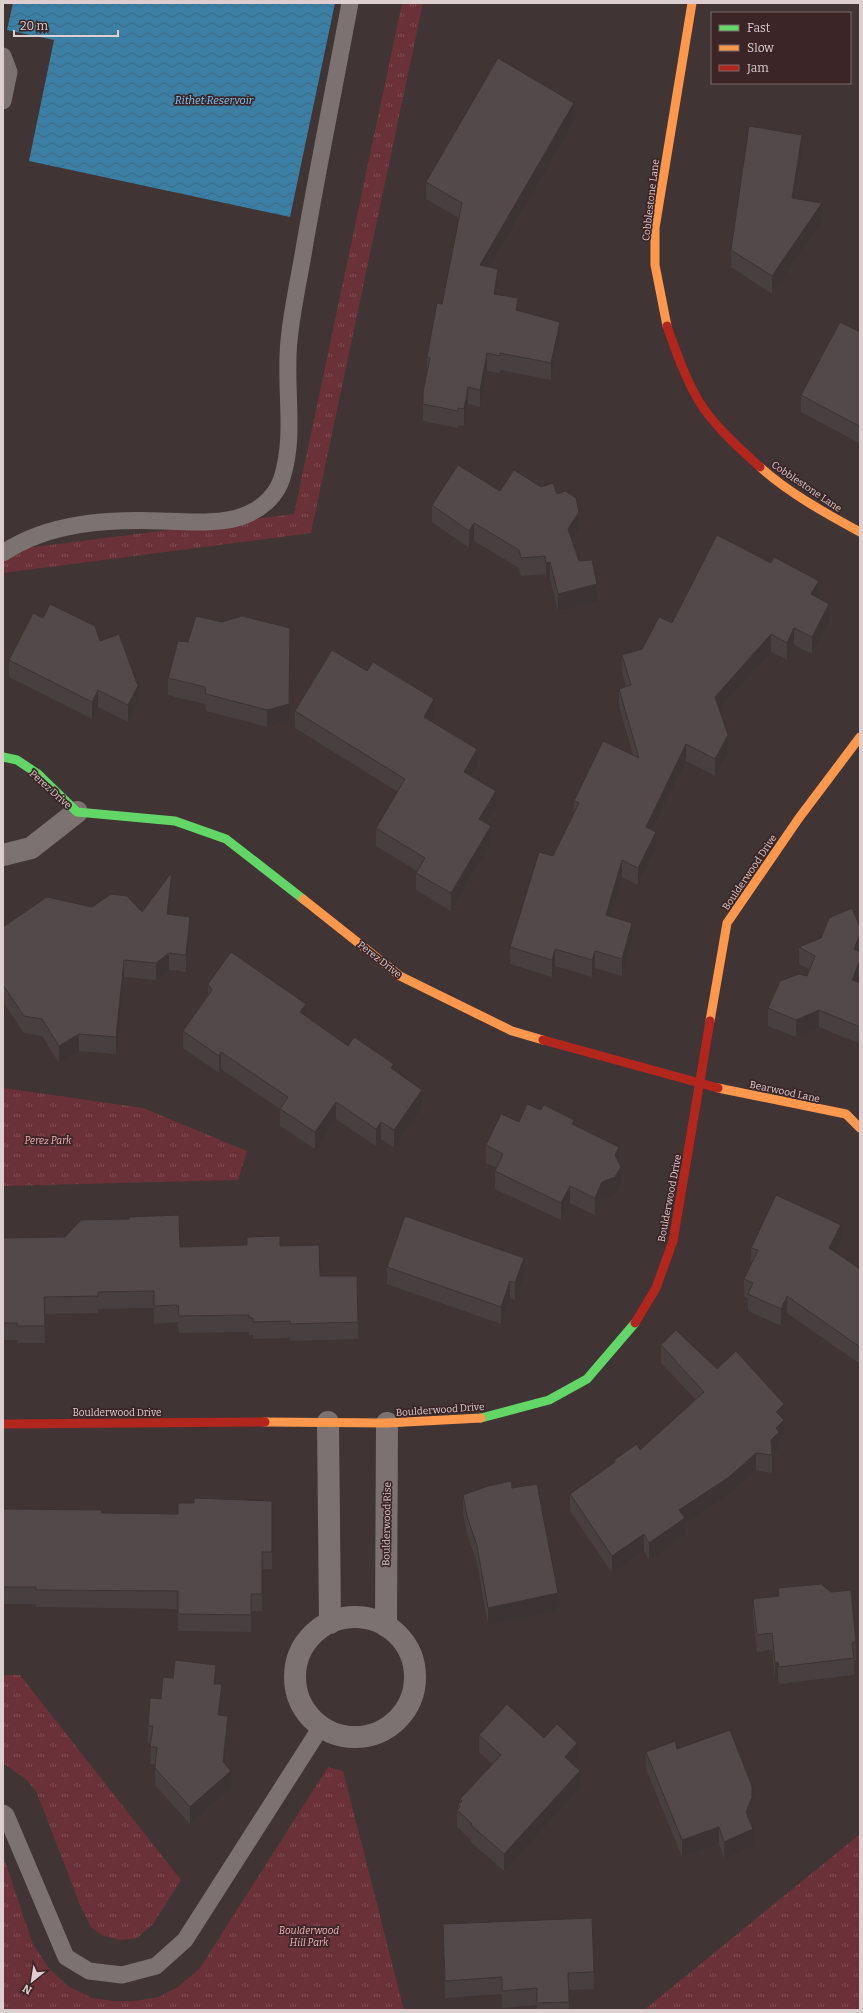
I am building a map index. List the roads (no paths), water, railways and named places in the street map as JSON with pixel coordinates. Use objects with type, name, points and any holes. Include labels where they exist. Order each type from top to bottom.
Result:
[{"type":"street","name":"Cobblestone Lane","points":[[692,3],[655,228],[655,265],[664,318],[679,361],[704,410],[738,447],[772,478],[828,515],[860,532]]},
{"type":"street","name":"Boulderwood Drive","points":[[3,1424],[387,1423],[486,1418],[549,1400],[587,1379],[632,1328],[656,1288],[673,1241],[701,1085],[727,924],[799,818],[860,737]]},
{"type":"street","name":"Perez Drive","points":[[3,757],[17,760],[38,774],[77,812],[175,821],[226,839],[400,976],[512,1031],[701,1085]]},
{"type":"street","name":"Perez Drive","points":[[3,855],[31,848],[77,812]]},
{"type":"street","name":"Bearwood Lane","points":[[701,1085],[846,1114],[860,1128]]},
{"type":"street","points":[[328,1422],[330,1623]]},
{"type":"street","name":"Boulderwood Rise","points":[[386,1626],[387,1423]]},
{"type":"street","points":[[358,1617],[372,1620],[386,1626],[402,1640],[412,1658],[416,1680],[411,1701],[399,1719],[394,1723],[382,1732],[362,1738],[340,1736],[321,1727],[306,1712],[297,1693],[295,1672],[300,1652],[312,1635],[330,1623],[344,1618],[358,1617]]},
{"type":"lane","points":[[3,553],[20,542],[54,530],[83,524],[120,519],[208,523],[247,515],[269,501],[282,480],[289,451],[289,340],[315,186],[350,3]]},
{"type":"lane","points":[[3,56],[9,72],[3,101]]},
{"type":"lane","points":[[3,1813],[6,1815],[66,1957],[89,1971],[122,1975],[156,1966],[185,1940],[321,1727]]},
{"type":"water","name":"Rithet Reservoir","points":[[13,3],[335,3],[290,217],[29,161],[54,40],[7,30]]},
{"type":"park label","name":"Perez Park","points":[[48,1140]]},
{"type":"park label","name":"Boulderwood Hill Park","points":[[309,1936]]}]
